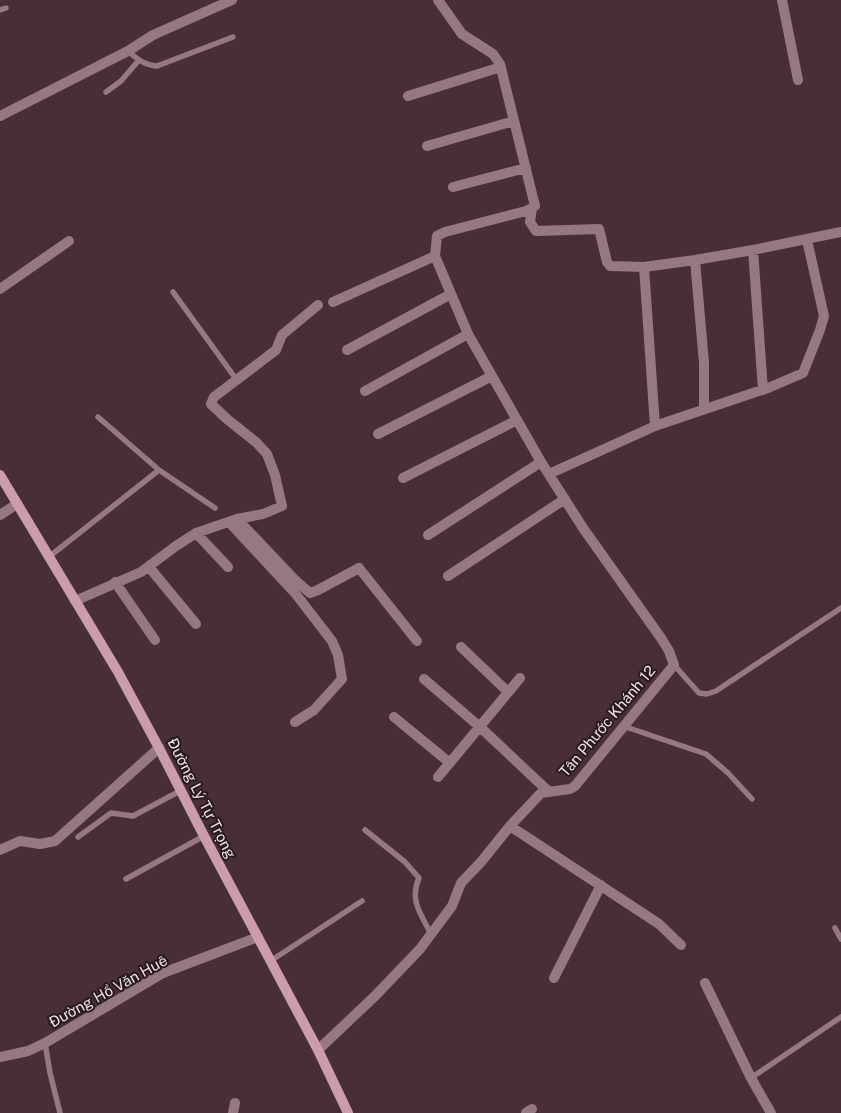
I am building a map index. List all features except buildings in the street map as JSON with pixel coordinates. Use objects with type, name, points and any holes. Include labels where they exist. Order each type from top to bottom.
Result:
[{"type":"main road","name":"Đường Lý Tự Trọng","points":[[0,475],[118,672],[160,748],[180,791],[272,960],[348,1113]]},
{"type":"street","points":[[0,116],[128,51],[136,44],[154,35],[232,0]]},
{"type":"street","points":[[438,0],[462,34],[493,54],[501,67],[535,206],[532,208],[530,222],[536,230],[599,229],[607,262],[610,266],[644,267],[753,250],[841,232]]},
{"type":"street","points":[[782,0],[798,80]]},
{"type":"street","points":[[408,96],[501,67]]},
{"type":"street","points":[[427,146],[514,121]]},
{"type":"street","points":[[453,187],[526,168]]},
{"type":"street","points":[[532,208],[445,232],[437,236],[435,256],[468,334],[517,420],[587,534],[661,638],[674,664]]},
{"type":"street","points":[[549,474],[655,426],[763,390],[803,373],[824,316],[807,240]]},
{"type":"street","points":[[0,289],[69,241]]},
{"type":"street","points":[[753,250],[763,390]]},
{"type":"street","points":[[332,302],[435,256]]},
{"type":"street","points":[[695,260],[704,363],[704,409]]},
{"type":"street","points":[[644,267],[655,426]]},
{"type":"street","points":[[347,350],[451,294]]},
{"type":"street","points":[[75,601],[141,572],[196,533],[263,514],[282,506],[275,475],[267,454],[257,442],[211,404],[214,397],[276,350],[282,335],[318,305]]},
{"type":"street","points":[[366,391],[468,334]]},
{"type":"street","points":[[378,434],[492,376]]},
{"type":"street","points":[[403,478],[517,420]]},
{"type":"street","points":[[428,535],[542,462]]},
{"type":"street","points":[[448,576],[565,499]]},
{"type":"street","points":[[0,515],[17,504]]},
{"type":"street","points":[[233,521],[310,593],[359,568],[417,641]]},
{"type":"street","points":[[233,521],[295,593],[332,640],[338,654],[342,679],[314,710],[295,722]]},
{"type":"street","points":[[196,533],[228,566]]},
{"type":"street","points":[[149,567],[196,624]]},
{"type":"street","points":[[115,582],[155,640]]},
{"type":"street","points":[[461,648],[508,692]]},
{"type":"street","name":"Tân Phước Khánh 12","points":[[318,1050],[375,996],[420,949],[452,906],[462,882],[510,826],[542,792],[570,789],[575,786],[674,664]]},
{"type":"street","points":[[438,777],[520,678]]},
{"type":"street","points":[[424,679],[480,727],[548,791]]},
{"type":"street","points":[[394,717],[450,763]]},
{"type":"street","points":[[0,850],[20,841],[40,844],[55,841],[160,748]]},
{"type":"street","points":[[510,826],[659,924],[681,945]]},
{"type":"street","points":[[554,978],[601,885]]},
{"type":"street","name":"Đường Hồ Văn Huê","points":[[0,1057],[28,1051],[45,1043],[163,973],[258,937]]},
{"type":"street","points":[[705,983],[751,1078],[771,1113]]},
{"type":"lane","points":[[128,51],[148,65],[157,66],[233,37]]},
{"type":"lane","points":[[106,92],[121,81],[139,60]]},
{"type":"lane","points":[[173,292],[236,379]]},
{"type":"lane","points":[[98,418],[159,470],[214,508]]},
{"type":"lane","points":[[50,556],[159,470]]},
{"type":"lane","points":[[674,664],[699,693],[707,694],[716,691],[841,608]]},
{"type":"lane","points":[[623,726],[706,754],[728,773],[752,799]]},
{"type":"lane","points":[[78,837],[111,812],[133,816],[180,791]]},
{"type":"lane","points":[[365,830],[405,862],[419,878],[416,886],[415,902],[431,934]]},
{"type":"lane","points":[[126,879],[204,836]]},
{"type":"lane","points":[[272,960],[362,901]]},
{"type":"lane","points":[[835,928],[841,939]]},
{"type":"lane","points":[[751,1078],[841,1017]]},
{"type":"lane","points":[[45,1043],[60,1113]]}]
